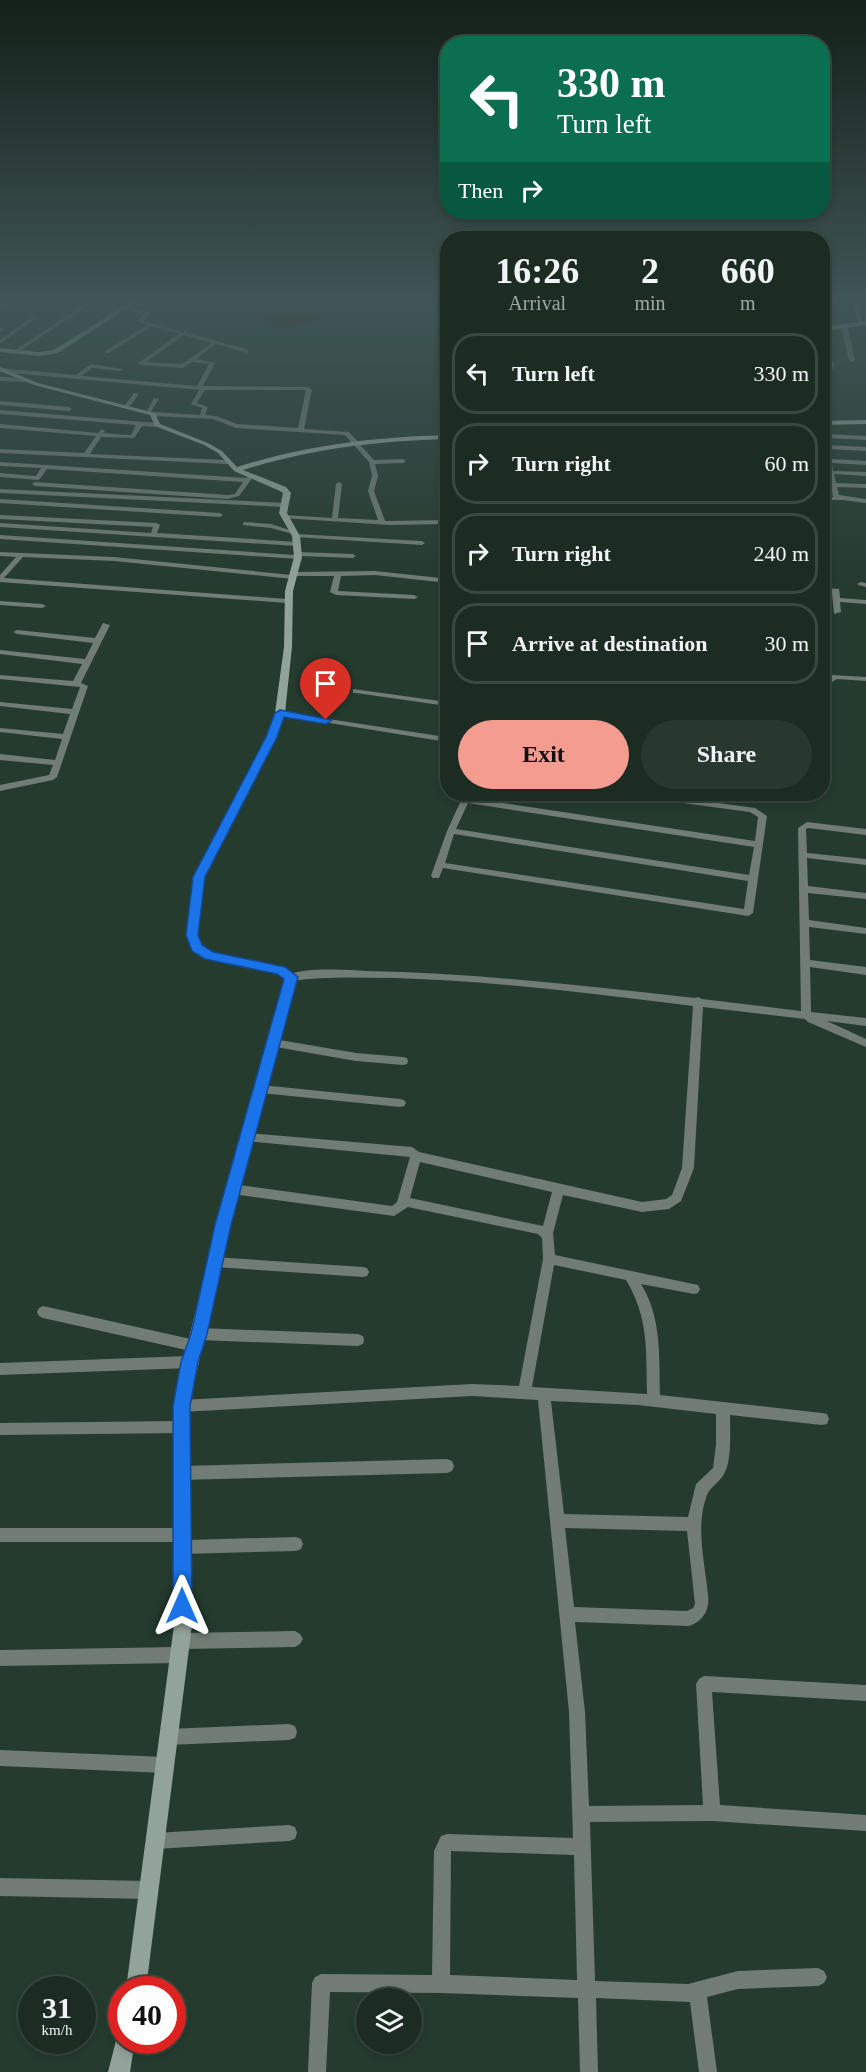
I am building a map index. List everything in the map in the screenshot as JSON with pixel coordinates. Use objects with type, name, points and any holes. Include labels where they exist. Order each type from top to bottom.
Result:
[{"type":"street","points":[[76,393],[128,405],[153,417],[220,452],[248,479]]},
{"type":"street","points":[[199,393],[194,404],[206,407],[202,416]]},
{"type":"street","points":[[301,429],[307,393]]},
{"type":"street","points":[[128,405],[136,394]]},
{"type":"street","points":[[153,417],[156,399]]},
{"type":"street","points":[[0,403],[72,406],[53,424]]},
{"type":"street","points":[[0,412],[140,424]]},
{"type":"street","points":[[0,426],[129,437],[140,424],[153,417],[202,416],[216,417],[234,426],[341,432],[356,440],[372,462],[375,476],[371,491],[382,522]]},
{"type":"street","points":[[0,419],[101,428],[100,435],[85,456]]},
{"type":"street","points":[[64,425],[70,419]]},
{"type":"street","points":[[830,423],[866,422]]},
{"type":"street","points":[[0,434],[125,443]]},
{"type":"street","points":[[830,434],[866,438]]},
{"type":"street","points":[[0,451],[232,466],[356,440],[440,437]]},
{"type":"street","points":[[830,447],[866,449]]},
{"type":"street","points":[[372,462],[403,461]]},
{"type":"street","points":[[830,461],[866,463]]},
{"type":"street","points":[[0,464],[248,479],[283,489],[287,493],[285,511],[297,545],[294,575],[287,601],[288,646],[280,713],[272,737],[199,877],[192,935],[197,948],[210,956],[280,970],[291,977],[320,973],[441,976],[698,1001],[866,1022]]},
{"type":"street","points":[[0,476],[38,478],[45,467]]},
{"type":"street","points":[[830,472],[866,474]]},
{"type":"street","points":[[34,484],[228,497],[237,495],[248,479]]},
{"type":"street","points":[[830,480],[838,499]]},
{"type":"street","points":[[335,518],[339,484]]},
{"type":"street","points":[[832,484],[866,486]]},
{"type":"street","points":[[0,491],[285,511],[382,522],[440,522]]},
{"type":"street","points":[[830,498],[866,501]]},
{"type":"street","points":[[0,501],[220,514]]},
{"type":"street","points":[[0,517],[157,525],[153,534]]},
{"type":"street","points":[[245,524],[268,526],[297,545]]},
{"type":"street","points":[[0,525],[297,545],[353,556]]},
{"type":"street","points":[[0,537],[297,545],[422,543]]},
{"type":"street","points":[[0,554],[114,559],[294,575],[375,573],[440,580]]},
{"type":"street","points":[[0,580],[21,555]]},
{"type":"street","points":[[338,573],[336,593],[414,597]]},
{"type":"street","points":[[0,580],[287,601]]},
{"type":"street","points":[[830,591],[836,591],[837,612]]},
{"type":"street","points":[[836,600],[866,602]]},
{"type":"street","points":[[0,603],[42,606]]},
{"type":"street","points":[[76,684],[106,625]]},
{"type":"street","points":[[16,632],[98,641]]},
{"type":"street","points":[[0,652],[87,662]]},
{"type":"street","points":[[0,677],[84,686],[53,777],[0,788]]},
{"type":"street","points":[[830,680],[835,677],[866,679]]},
{"type":"street","points":[[356,691],[440,703]]},
{"type":"street","points":[[0,704],[75,712]]},
{"type":"street","points":[[280,713],[440,738]]},
{"type":"street","points":[[0,730],[66,737]]},
{"type":"street","points":[[0,757],[57,764]]},
{"type":"street","points":[[436,876],[451,831],[465,801]]},
{"type":"street","points":[[491,801],[759,845]]},
{"type":"street","points":[[440,865],[745,914],[750,909],[764,819],[757,812],[684,801]]},
{"type":"street","points":[[866,832],[805,825],[802,828],[806,1013],[812,1020],[866,1043]]},
{"type":"street","points":[[451,831],[754,879]]},
{"type":"street","points":[[803,855],[866,862]]},
{"type":"street","points":[[803,889],[866,896]]},
{"type":"street","points":[[804,923],[866,931]]},
{"type":"street","points":[[804,963],[866,971]]},
{"type":"street","points":[[138,1976],[180,1648],[181,1406],[189,1362],[197,1340],[232,1189],[291,977]]},
{"type":"street","points":[[247,1137],[409,1150],[416,1156],[642,1207],[669,1204],[677,1198],[688,1168],[698,1001]]},
{"type":"street","points":[[274,1043],[356,1057],[403,1061]]},
{"type":"street","points":[[261,1089],[400,1102]]},
{"type":"street","points":[[232,1189],[398,1211],[403,1202],[416,1156]]},
{"type":"street","points":[[525,1392],[549,1259],[547,1232],[559,1189]]},
{"type":"street","points":[[403,1202],[547,1232]]},
{"type":"street","points":[[549,1259],[694,1289]]},
{"type":"street","points":[[214,1262],[363,1272]]},
{"type":"street","points":[[630,1276],[643,1294],[651,1315],[654,1401]]},
{"type":"street","points":[[43,1312],[197,1340],[358,1340]]},
{"type":"street","points":[[0,1369],[189,1362]]},
{"type":"street","points":[[181,1406],[472,1390],[654,1401],[822,1419]]},
{"type":"street","points":[[544,1393],[577,1712],[589,2072]]},
{"type":"street","points":[[566,1614],[689,1619],[698,1613],[702,1605],[693,1524],[701,1489],[719,1471],[723,1445],[723,1408]]},
{"type":"street","points":[[0,1429],[181,1427]]},
{"type":"street","points":[[182,1473],[447,1466]]},
{"type":"street","points":[[556,1521],[693,1524]]},
{"type":"street","points":[[0,1535],[296,1544]]},
{"type":"street","points":[[0,1658],[295,1639]]},
{"type":"street","points":[[712,1813],[704,1684],[866,1692]]},
{"type":"street","points":[[168,1737],[290,1732]]},
{"type":"street","points":[[0,1758],[165,1765]]},
{"type":"street","points":[[581,1814],[712,1813],[866,1823]]},
{"type":"street","points":[[155,1841],[290,1833]]},
{"type":"street","points":[[441,1984],[442,1851],[447,1842],[583,1847]]},
{"type":"street","points":[[0,1887],[149,1890]]},
{"type":"street","points":[[690,1993],[738,1980],[818,1977]]},
{"type":"street","points":[[317,2072],[321,1983],[441,1984],[697,1994],[708,2072]]},
{"type":"street","points":[[119,2072],[122,2054]]},
{"type":"route","points":[[182,1606],[181,1406],[189,1362],[199,1334],[232,1189],[291,977],[280,970],[210,956],[197,948],[192,935],[199,877],[237,800],[272,737],[280,713],[326,720]]}]
